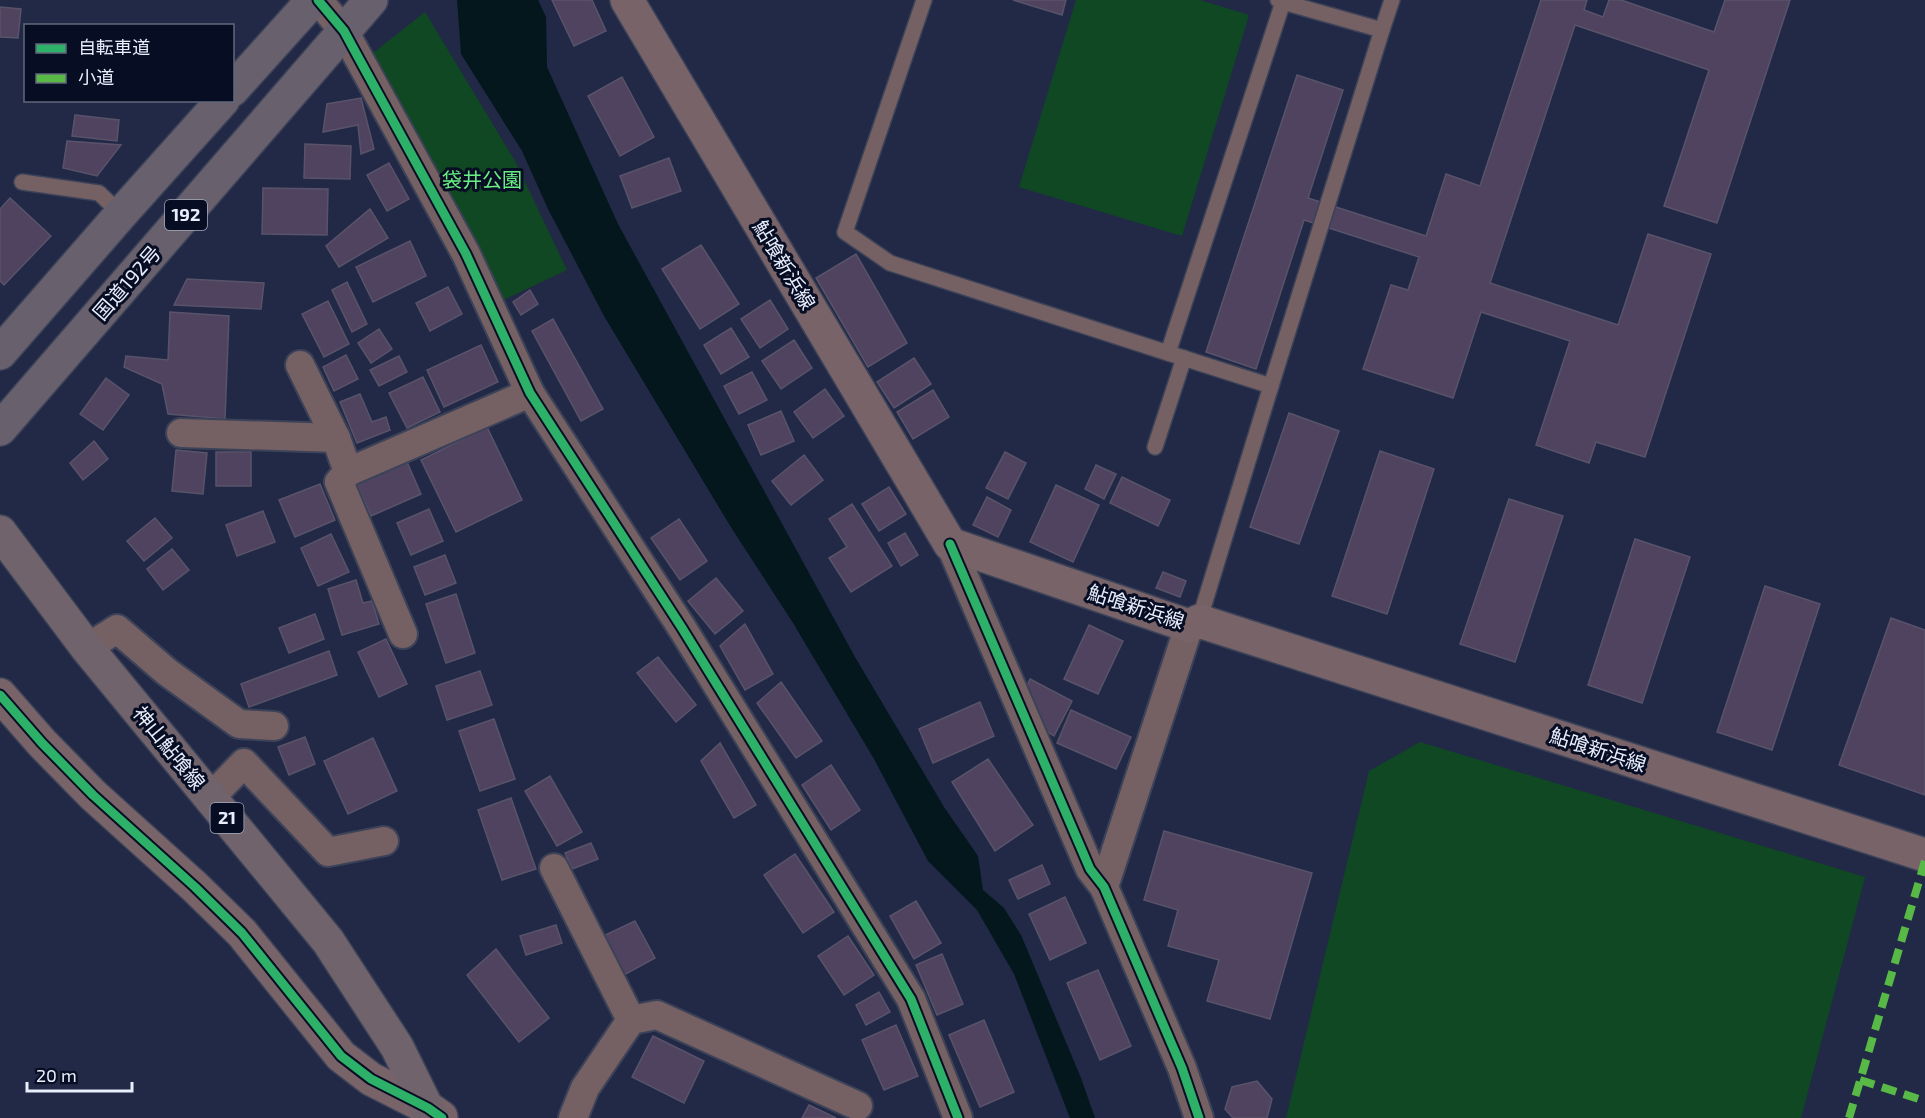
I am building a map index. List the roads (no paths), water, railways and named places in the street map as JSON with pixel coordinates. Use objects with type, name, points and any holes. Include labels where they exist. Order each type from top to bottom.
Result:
[{"type":"highway","name":"192","points":[[234,86],[313,0]]},
{"type":"highway","name":"国道192号","points":[[0,429],[372,0]]},
{"type":"highway","name":"192","points":[[0,353],[220,102]]},
{"type":"main road","name":"鮎喰新浜線","points":[[627,0],[950,544],[1194,624],[1925,855]]},
{"type":"main road","name":"神山鮎喰線","points":[[0,532],[87,648],[328,941],[396,1047],[434,1115]]},
{"type":"main road","points":[[0,695],[42,743],[93,795],[195,886],[242,933],[341,1056],[371,1079],[434,1115]]},
{"type":"street","points":[[318,0],[344,32],[466,254],[530,393],[682,628],[911,999],[958,1118]]},
{"type":"street","points":[[300,364],[336,438],[348,472]]},
{"type":"street","points":[[403,634],[339,482],[348,472],[530,393]]},
{"type":"street","points":[[181,433],[336,438]]},
{"type":"street","points":[[950,544],[1090,869],[1104,887],[1182,1068],[1199,1118]]},
{"type":"street","points":[[1104,887],[1194,624]]},
{"type":"street","points":[[87,648],[117,629],[167,672],[239,724],[274,726]]},
{"type":"street","points":[[210,798],[244,763],[328,852],[384,841]]},
{"type":"street","points":[[555,868],[631,1020]]},
{"type":"street","points":[[573,1118],[585,1088],[631,1020],[657,1015],[858,1106]]},
{"type":"lane","points":[[924,0],[844,232],[890,263],[1271,386]]},
{"type":"lane","points":[[1194,624],[1392,0]]},
{"type":"lane","points":[[1168,353],[1280,1],[1382,30]]},
{"type":"lane","points":[[22,182],[99,194],[120,214]]},
{"type":"lane","points":[[1155,447],[1184,358]]},
{"type":"water","points":[[457,0],[538,0],[546,17],[547,67],[618,224],[855,657],[944,807],[978,856],[983,890],[1004,908],[1021,935],[1081,1078],[1095,1118],[1070,1118],[1014,974],[977,910],[928,861],[874,759],[604,316],[548,209],[522,151],[461,54]]},
{"type":"park label","name":"袋井公園","points":[[482,180]]}]
